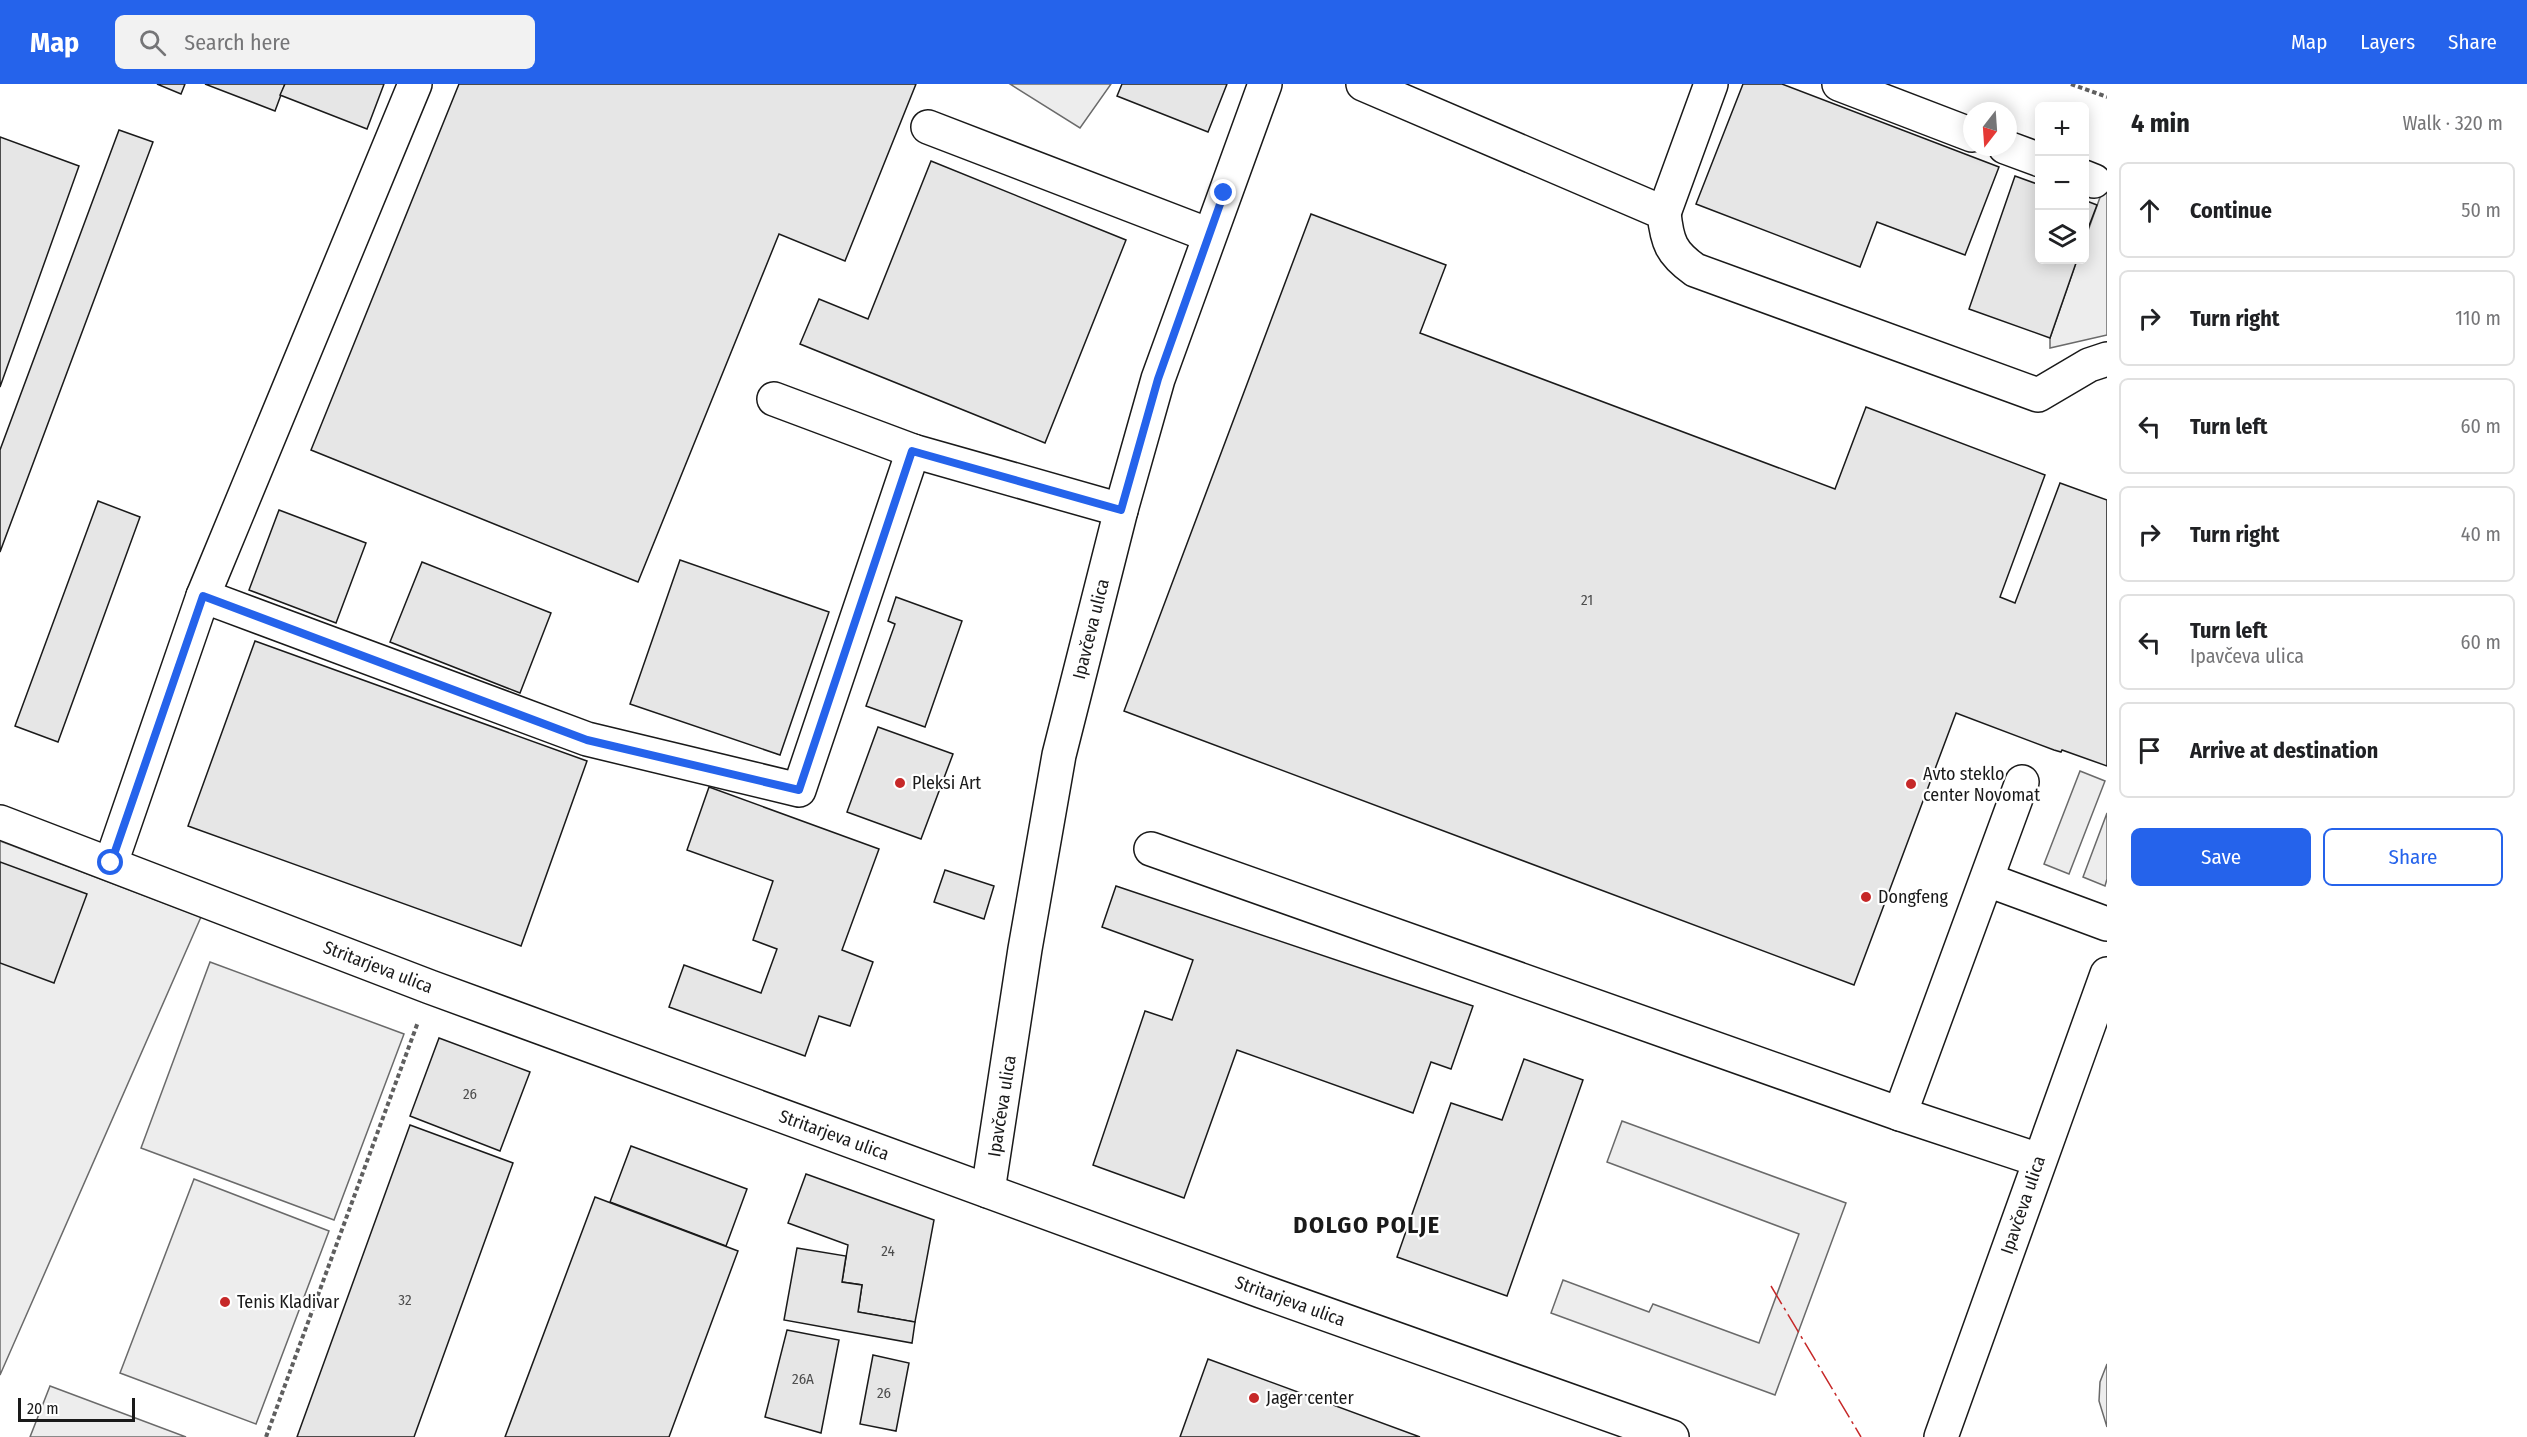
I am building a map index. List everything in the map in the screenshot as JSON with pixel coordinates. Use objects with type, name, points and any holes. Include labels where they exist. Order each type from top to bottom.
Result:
[{"type":"street","points":[[111,863],[203,596],[415,84]]},
{"type":"street","name":"Ipavčeva ulica","points":[[988,1191],[1025,949],[1059,755],[1121,510],[1158,379],[1265,84]]},
{"type":"street","points":[[1363,84],[1664,213]]},
{"type":"street","points":[[1711,84],[1664,213],[1666,234],[1676,257],[1695,270],[2038,395],[2089,365],[2107,360]]},
{"type":"street","points":[[1839,84],[1963,132]]},
{"type":"street","points":[[928,127],[1209,235]]},
{"type":"street","points":[[2017,151],[2035,158]]},
{"type":"street","points":[[774,399],[912,451],[1121,510]]},
{"type":"street","points":[[203,596],[587,740],[799,790],[912,451]]},
{"type":"street","points":[[1900,1114],[1988,880],[2022,782]]},
{"type":"street","name":"Stritarjeva ulica","points":[[0,822],[430,987],[1672,1437]]},
{"type":"street","points":[[1151,849],[1900,1114],[2039,1160]]},
{"type":"street","points":[[1988,880],[2107,924]]},
{"type":"street","name":"Ipavčeva ulica","points":[[1941,1437],[2107,974]]},
{"type":"path","points":[[2071,84],[2107,97]]},
{"type":"path","points":[[266,1437],[430,987]]},
{"type":"shaded area","points":[[1010,84],[1111,84],[1080,128]]},
{"type":"shaded area","points":[[2107,178],[2107,335],[2050,348],[2050,338],[2076,264],[2089,264],[2089,228]]},
{"type":"shaded area","points":[[2080,771],[2105,781],[2069,874],[2044,864]]},
{"type":"shaded area","points":[[2107,813],[2107,879],[2105,886],[2083,877]]},
{"type":"shaded area","points":[[0,841],[201,917],[0,1375]]},
{"type":"shaded area","points":[[210,962],[404,1034],[334,1220],[141,1148]]},
{"type":"shaded area","points":[[1622,1121],[1846,1203],[1775,1395],[1551,1313],[1563,1280],[1649,1312],[1653,1304],[1759,1343],[1799,1234],[1607,1162]]},
{"type":"shaded area","name":"Tenis Kladivar","points":[[194,1179],[329,1231],[256,1424],[120,1373]]},
{"type":"shaded area","points":[[2107,1364],[2107,1427],[2099,1401],[2100,1382]]},
{"type":"shaded area","points":[[50,1386],[186,1437],[30,1437]]},
{"type":"building","points":[[157,84],[185,84],[181,94]]},
{"type":"building","points":[[205,84],[285,84],[275,111]]},
{"type":"building","points":[[285,84],[384,84],[367,129],[280,95]]},
{"type":"building","points":[[459,84],[916,84],[845,261],[779,234],[638,582],[311,450]]},
{"type":"building","points":[[1122,84],[1227,84],[1208,132],[1117,96]]},
{"type":"building","points":[[1743,84],[1782,84],[1963,153],[1963,156],[1970,156],[1999,167],[1965,255],[1877,222],[1860,267],[1696,204]]},
{"type":"building","points":[[119,130],[153,142],[0,552],[0,450]]},
{"type":"building","points":[[0,137],[79,166],[0,387]]},
{"type":"building","points":[[931,161],[1126,240],[1045,443],[800,344],[819,299],[868,319]]},
{"type":"building","points":[[2015,176],[2035,183],[2035,264],[2076,264],[2050,338],[1969,309]]},
{"type":"building","points":[[2089,202],[2097,205],[2089,226]]},
{"type":"building","points":[[1311,214],[1446,265],[1420,333],[1835,489],[1866,407],[2045,475],[2000,597],[2015,603],[2060,483],[2107,500],[2107,766],[2062,750],[2061,752],[2054,750],[1956,713],[1854,985],[1124,711]]},
{"type":"building","points":[[98,501],[140,517],[58,742],[15,726]]},
{"type":"building","points":[[279,510],[366,543],[336,623],[249,590]]},
{"type":"building","points":[[680,560],[829,612],[780,755],[630,704]]},
{"type":"building","points":[[422,562],[551,613],[520,693],[390,642]]},
{"type":"building","points":[[896,597],[962,621],[925,727],[866,706],[895,624],[888,621]]},
{"type":"building","points":[[255,641],[587,761],[521,946],[188,826]]},
{"type":"building","name":"Pleksi Art","points":[[878,727],[953,754],[921,839],[847,812]]},
{"type":"building","points":[[709,787],[879,849],[842,950],[873,962],[850,1026],[819,1016],[805,1056],[669,1007],[684,965],[761,993],[777,949],[753,940],[773,881],[687,850]]},
{"type":"building","points":[[0,862],[87,894],[54,983],[0,963]]},
{"type":"building","points":[[945,870],[994,886],[984,919],[934,902]]},
{"type":"building","points":[[1116,886],[1473,1006],[1451,1069],[1431,1062],[1413,1113],[1237,1050],[1184,1198],[1093,1165],[1145,1011],[1172,1020],[1193,960],[1102,927]]},
{"type":"building","points":[[439,1038],[530,1072],[500,1151],[410,1116]]},
{"type":"building","points":[[1524,1059],[1583,1080],[1507,1296],[1397,1257],[1451,1103],[1502,1120]]},
{"type":"building","points":[[410,1125],[513,1163],[414,1437],[297,1437]]},
{"type":"building","points":[[631,1146],[747,1189],[726,1246],[610,1202]]},
{"type":"building","points":[[806,1174],[934,1220],[915,1322],[858,1312],[862,1285],[842,1282],[848,1245],[788,1223]]},
{"type":"building","points":[[595,1197],[738,1251],[669,1437],[505,1437]]},
{"type":"building","points":[[797,1248],[846,1256],[842,1282],[862,1285],[858,1312],[915,1322],[912,1343],[784,1320]]},
{"type":"building","points":[[787,1330],[839,1340],[821,1433],[765,1417]]},
{"type":"building","points":[[873,1355],[909,1363],[896,1431],[860,1424]]},
{"type":"building","name":"Jager center","points":[[1208,1359],[1420,1437],[1180,1437]]},
{"type":"power","points":[[1771,1286],[1861,1437]]},
{"type":"place","name":"Pleksi Art","points":[[900,783]]},
{"type":"place","name":"Avto steklo center Novomat","points":[[1911,784]]},
{"type":"place","name":"Dongfeng","points":[[1866,897]]},
{"type":"place","name":"Tenis Kladivar","points":[[225,1302]]},
{"type":"place","name":"Jager center","points":[[1254,1398]]},
{"type":"district","name":"DOLGO POLJE","points":[[1367,1225]]},
{"type":"route","points":[[111,863],[203,596],[587,740],[799,790],[912,451],[1121,510],[1158,379],[1224,193]]}]
